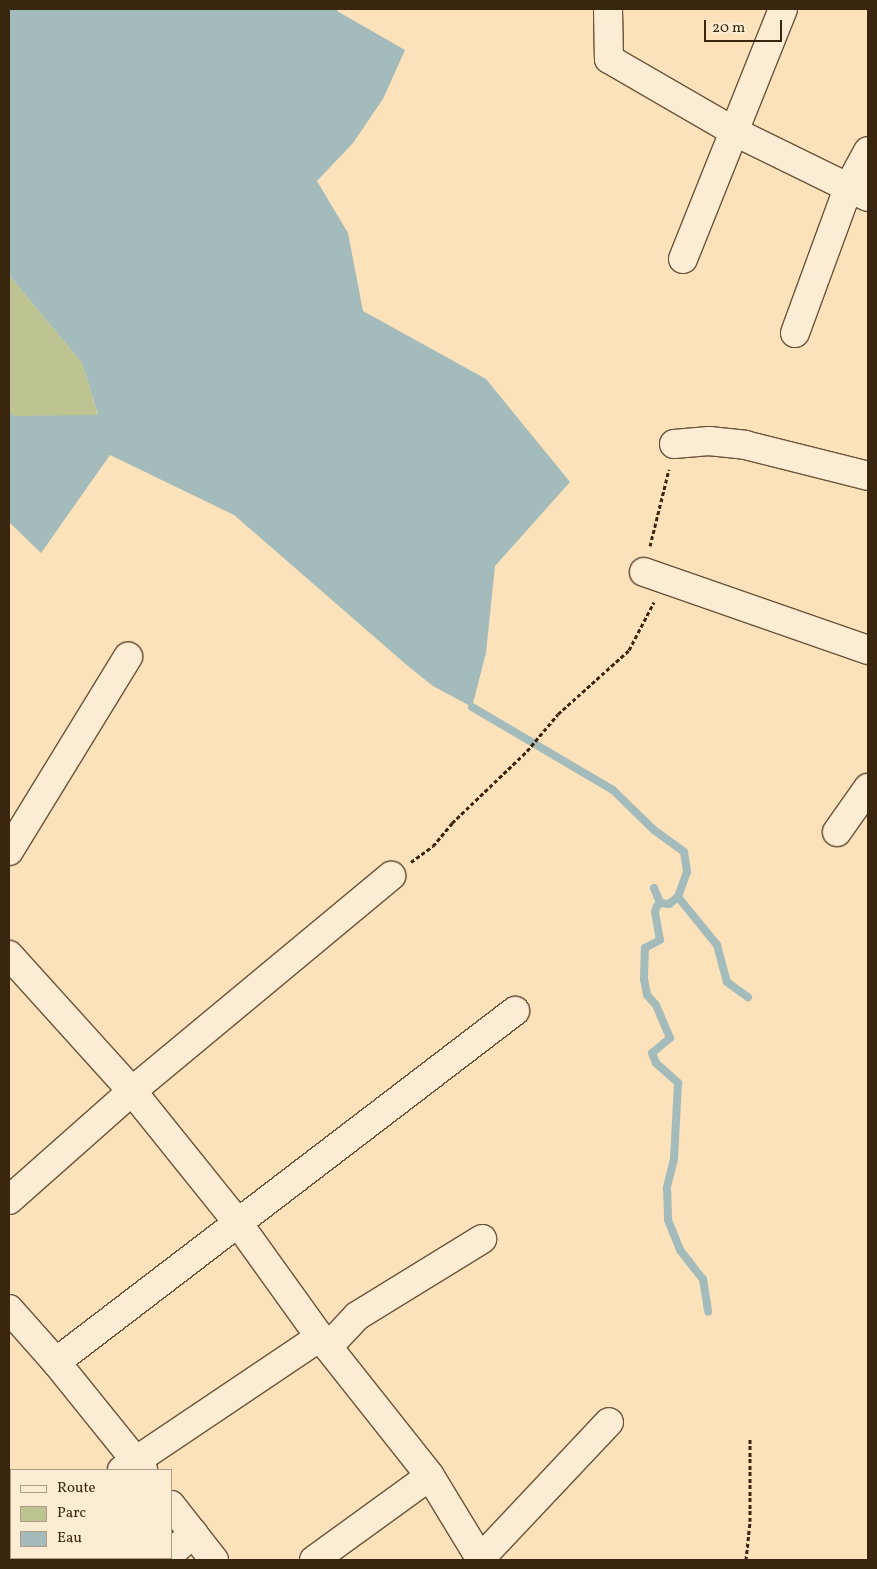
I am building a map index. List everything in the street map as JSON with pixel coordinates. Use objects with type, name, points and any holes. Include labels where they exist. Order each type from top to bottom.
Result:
[{"type":"street","points":[[608,9],[609,60],[733,131],[858,193]]},
{"type":"street","points":[[683,259],[783,9]]},
{"type":"street","points":[[796,333],[858,193],[868,152]]},
{"type":"street","points":[[674,444],[709,441],[745,445],[868,476]]},
{"type":"street","points":[[644,572],[868,650]]},
{"type":"street","points":[[9,850],[128,657]]},
{"type":"street","points":[[837,832],[868,788]]},
{"type":"street","points":[[9,1200],[132,1091],[391,876]]},
{"type":"street","points":[[9,956],[132,1091],[238,1224],[324,1342],[430,1476],[481,1560],[609,1422]]},
{"type":"street","points":[[56,1362],[515,1011]]},
{"type":"street","points":[[9,1309],[56,1362],[133,1467],[324,1342],[357,1316],[482,1239]]},
{"type":"street","points":[[314,1560],[430,1476]]},
{"type":"street","points":[[172,1506],[214,1560]]},
{"type":"street","points":[[172,1552],[194,1533]]},
{"type":"path","points":[[391,876],[433,846],[452,823],[527,751],[558,714],[629,650],[657,595],[644,572],[674,444]]},
{"type":"path","points":[[746,1560],[750,1521],[750,1439]]},
{"type":"green space","points":[[9,275],[82,363],[98,416],[14,416],[9,410]]},
{"type":"water","points":[[9,9],[339,9],[337,11],[405,50],[383,99],[353,143],[317,181],[348,233],[363,311],[486,379],[570,482],[495,566],[486,653],[472,707],[433,686],[409,667],[234,515],[110,455],[41,553],[9,522],[9,410],[14,416],[98,415],[82,363],[9,275]]},
{"type":"waterway","points":[[472,707],[613,790],[654,830],[684,852],[687,872],[678,897],[717,945],[727,982],[748,997]]},
{"type":"waterway","points":[[654,888],[660,903]]},
{"type":"waterway","points":[[678,897],[669,904],[660,903],[657,906],[655,912],[660,940],[645,948],[644,979],[647,995],[656,1005],[670,1038],[652,1053],[656,1063],[678,1083],[674,1159],[667,1188],[668,1220],[680,1250],[703,1279],[708,1312]]}]
